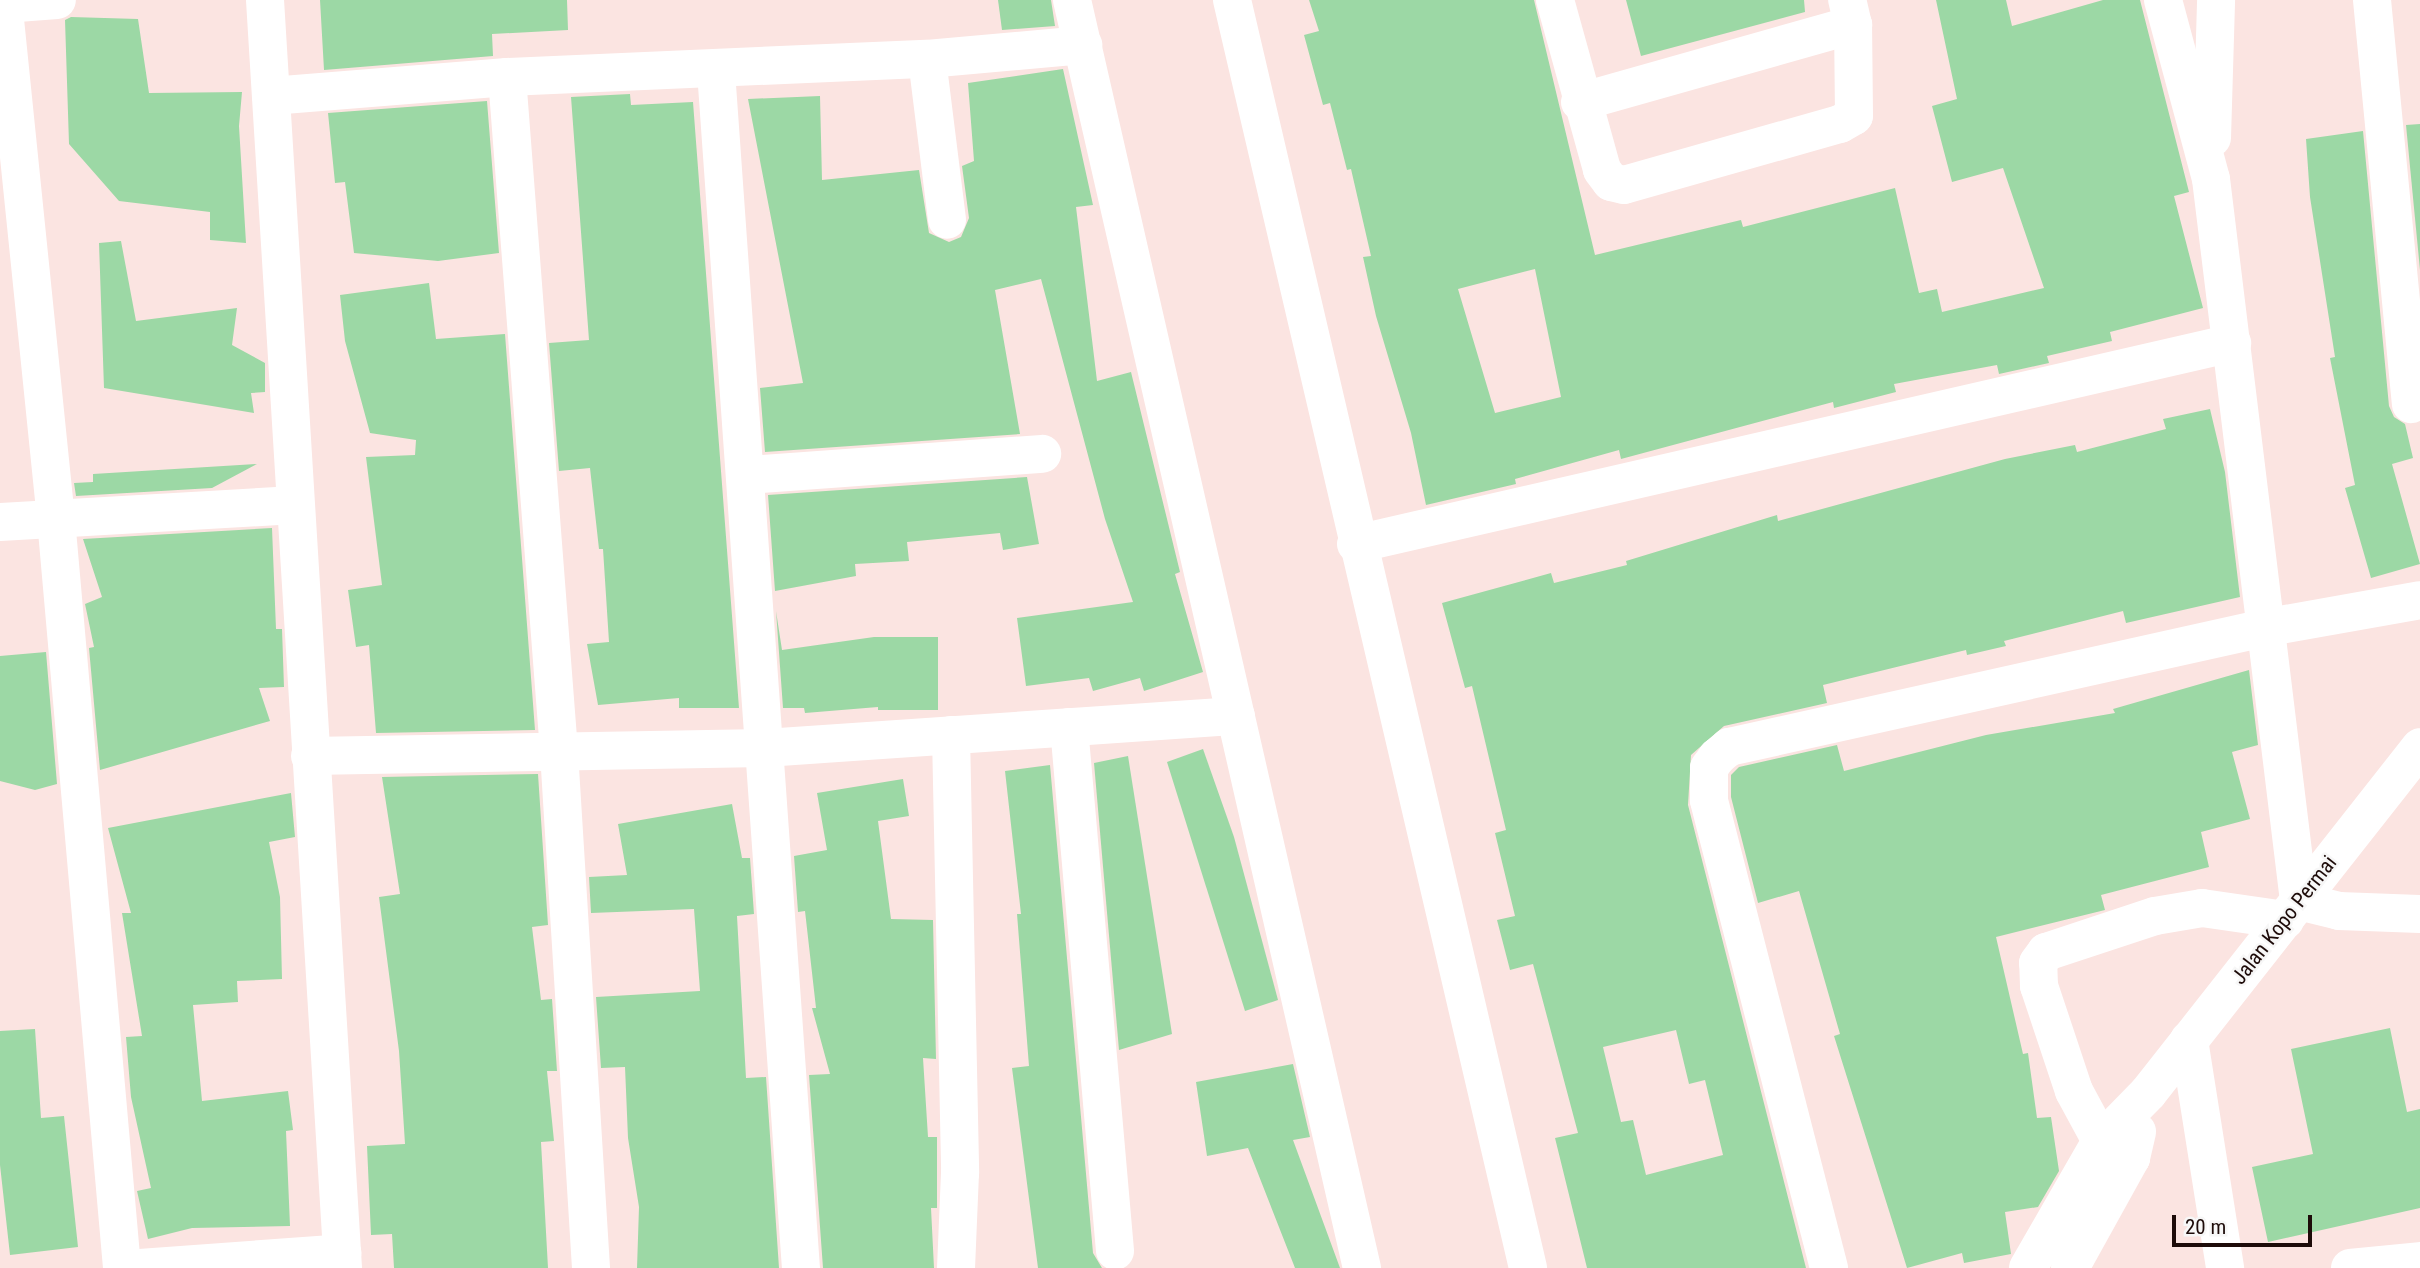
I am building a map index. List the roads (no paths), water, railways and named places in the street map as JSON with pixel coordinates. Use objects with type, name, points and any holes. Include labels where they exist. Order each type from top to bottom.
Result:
[{"type":"street","points":[[57,0],[4,2],[56,519],[122,1268]]},
{"type":"street","points":[[140,1268],[343,1261],[265,0]]},
{"type":"street","points":[[1072,0],[1362,1268]]},
{"type":"street","points":[[1232,0],[1313,334],[1356,544],[1528,1268]]},
{"type":"street","points":[[1555,0],[1580,102],[1605,177],[1624,185],[1848,120],[1857,108],[1850,13],[1580,102]]},
{"type":"street","points":[[2163,0],[2211,179],[2269,627],[2292,911]]},
{"type":"street","points":[[2211,179],[2216,0]]},
{"type":"street","points":[[2372,0],[2411,404]]},
{"type":"street","points":[[271,96],[508,77],[716,71],[927,59],[1083,45]]},
{"type":"street","points":[[927,59],[947,220]]},
{"type":"street","points":[[716,71],[747,475],[801,1268]]},
{"type":"street","points":[[508,77],[559,752],[591,1268]]},
{"type":"street","points":[[1356,544],[2232,343]]},
{"type":"street","points":[[747,475],[1042,454]]},
{"type":"street","points":[[0,522],[295,505]]},
{"type":"street","points":[[1829,1268],[1709,800],[1709,768],[1729,747],[2269,627],[2420,600]]},
{"type":"street","points":[[310,756],[765,748],[1236,716]]},
{"type":"street","points":[[1069,727],[1115,1251]]},
{"type":"street","points":[[951,735],[960,1173],[956,1268]]},
{"type":"street","name":"Jalan Kopo Permai","points":[[2028,1268],[2116,1149],[2148,1093],[2420,747]]},
{"type":"street","points":[[2116,1149],[2074,1091],[2039,986],[2038,963],[2046,952],[2126,922],[2202,908],[2420,914]]},
{"type":"street","points":[[2189,1040],[2225,1268]]},
{"type":"street","name":"Jalan Kopo Permai","points":[[2070,1268],[2116,1149]]},
{"type":"street","points":[[2350,1268],[2420,1261]]}]
